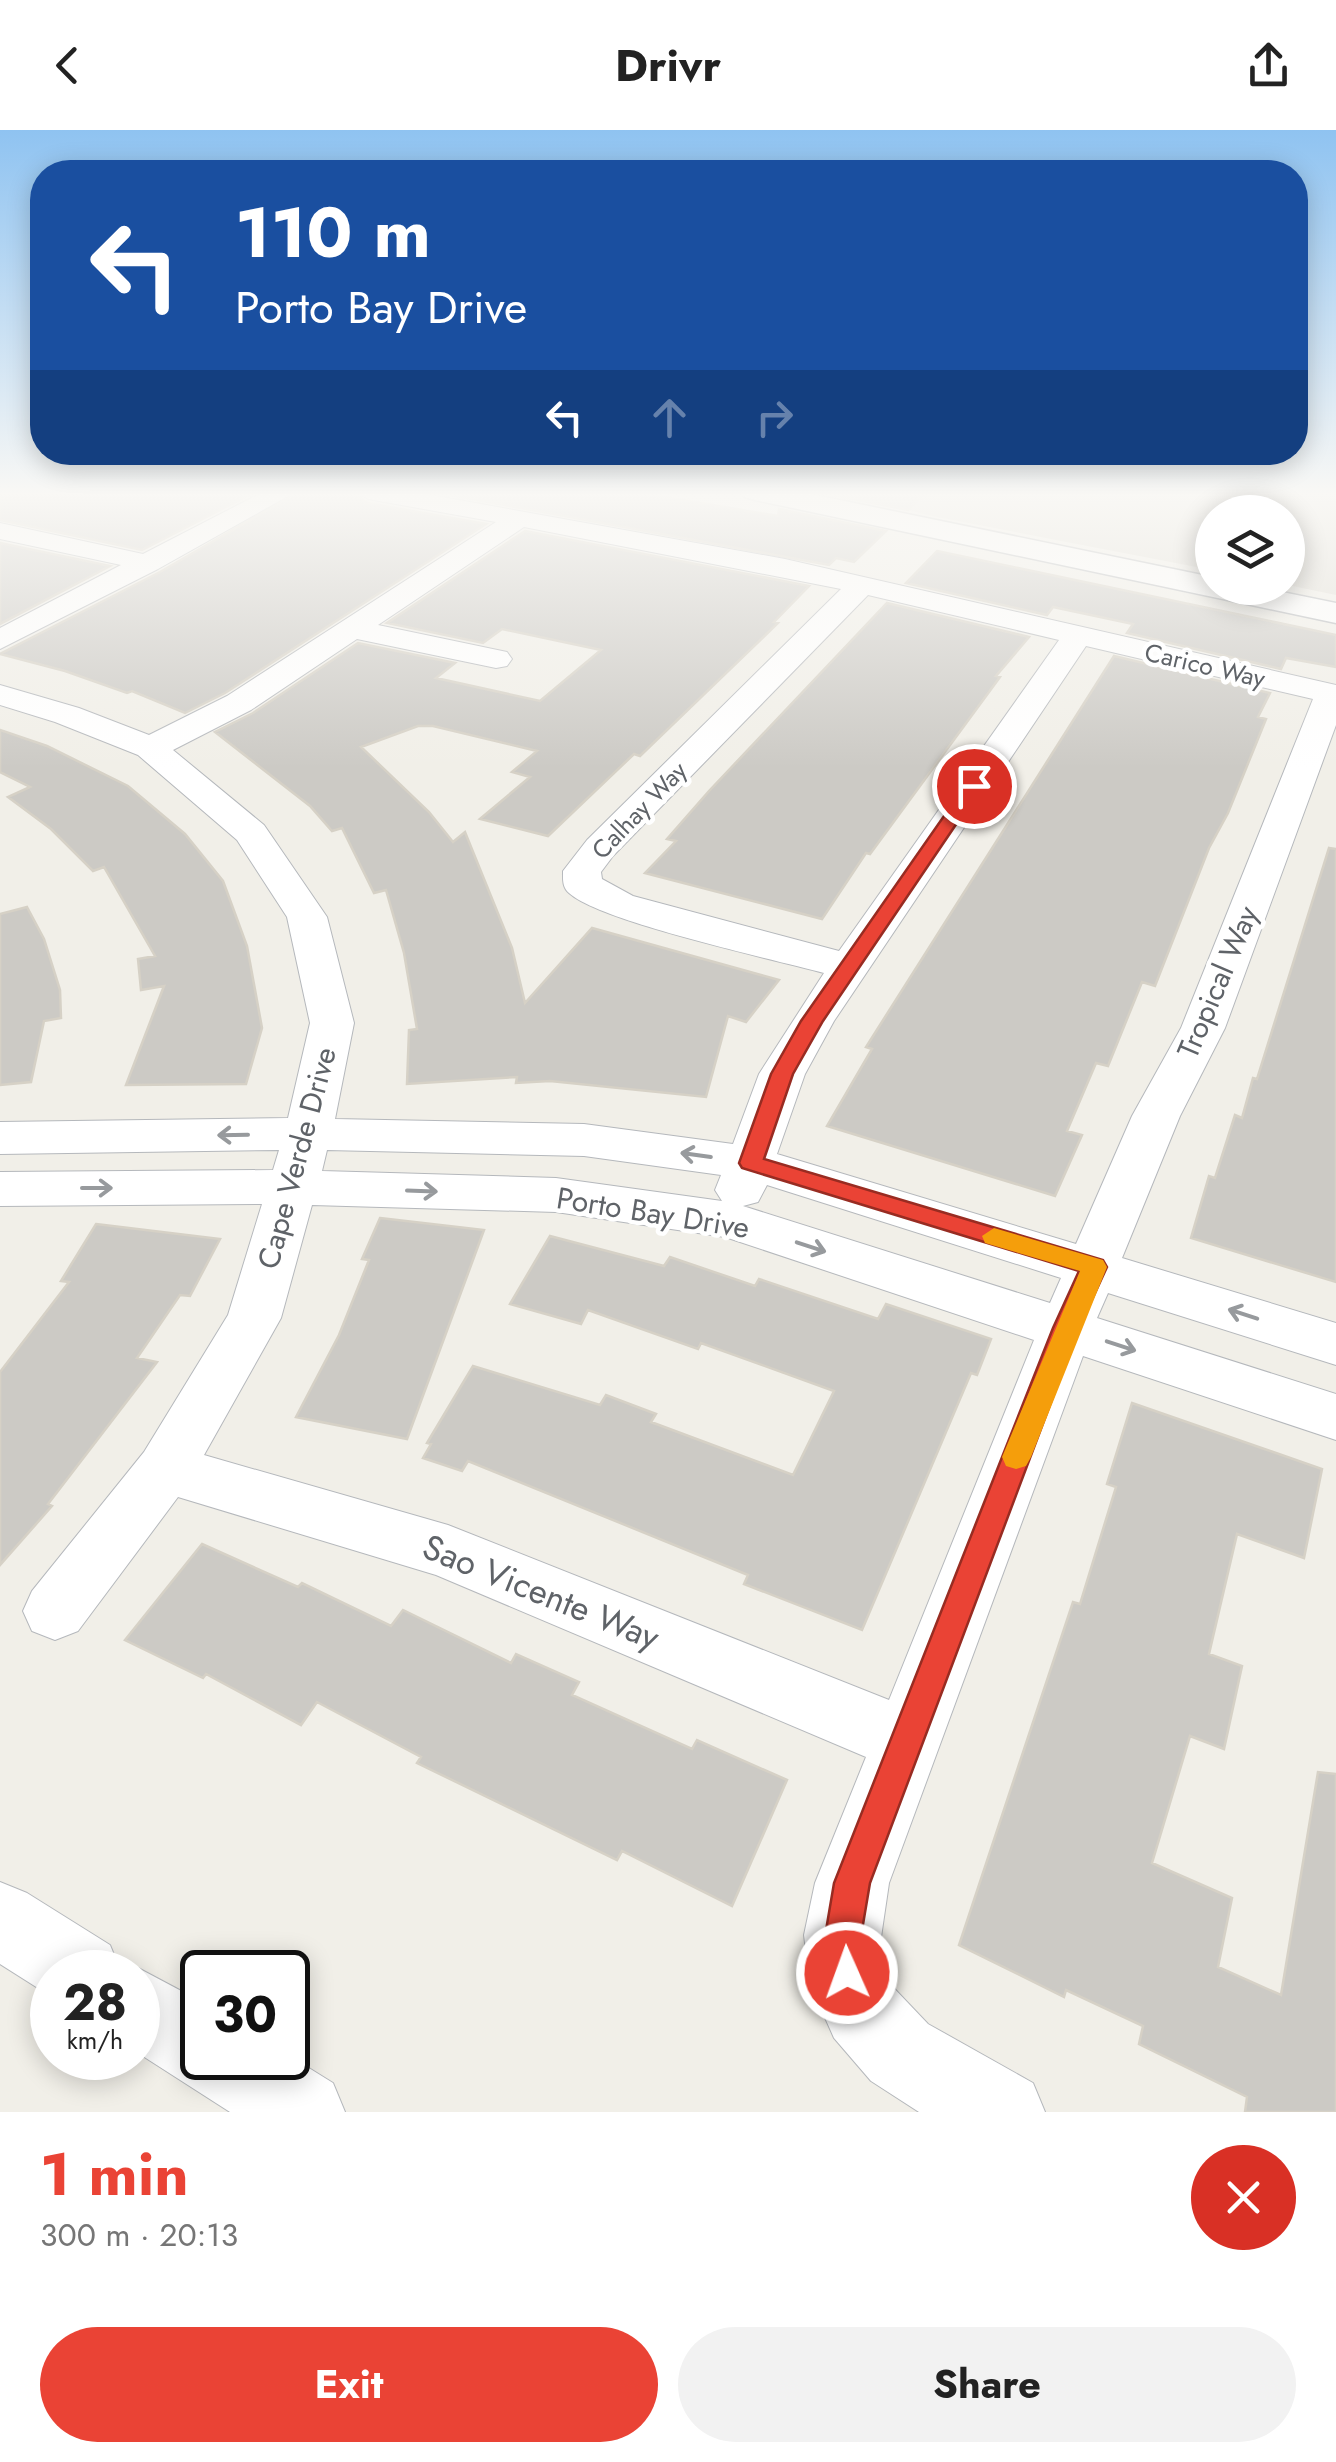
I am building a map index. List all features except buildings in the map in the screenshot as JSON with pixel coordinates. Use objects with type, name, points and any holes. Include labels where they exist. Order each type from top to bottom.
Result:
[{"type":"street","points":[[0,640],[107,583]]},
{"type":"street","points":[[150,748],[213,718],[421,583]]},
{"type":"street","points":[[1192,583],[1336,614]]},
{"type":"street","name":"Carico Way","points":[[862,584],[1334,694]]},
{"type":"street","name":"Calhay Way","points":[[849,967],[619,904],[583,885],[582,871],[600,848],[862,584]]},
{"type":"street","points":[[1305,596],[1336,602]]},
{"type":"street","points":[[352,629],[496,659]]},
{"type":"street","points":[[728,1220],[782,1074],[849,967],[1077,636]]},
{"type":"street","name":"Tropical Way","points":[[1004,2112],[951,2085],[884,2042],[853,1998],[841,1948],[852,1883],[1066,1328],[1156,1116],[1204,1028],[1334,694]]},
{"type":"street","name":"Cape Verde Drive","points":[[0,695],[67,715],[150,748],[251,833],[307,917],[332,1024],[308,1134],[254,1318],[165,1469],[56,1611]]},
{"type":"street","name":"Porto Bay Drive","points":[[0,1138],[308,1134],[584,1140],[750,1163],[1336,1344]]},
{"type":"street","name":"Porto Bay Drive","points":[[0,1189],[293,1187],[556,1195],[728,1220],[1336,1417]]},
{"type":"street","name":"Sao Vicente Way","points":[[165,1469],[448,1552],[907,1741]]},
{"type":"street","points":[[0,1920],[47,1950]]},
{"type":"street","points":[[253,2080],[304,2112]]},
{"type":"shaded area","points":[[1305,583],[1336,583],[1336,595],[1305,589]]},
{"type":"slow traffic","points":[[994,1236],[1094,1267],[1016,1457]]},
{"type":"route","points":[[847,1973],[841,1948],[852,1883],[1066,1328],[1094,1267],[750,1163],[782,1074],[812,1021],[974,786]]}]
